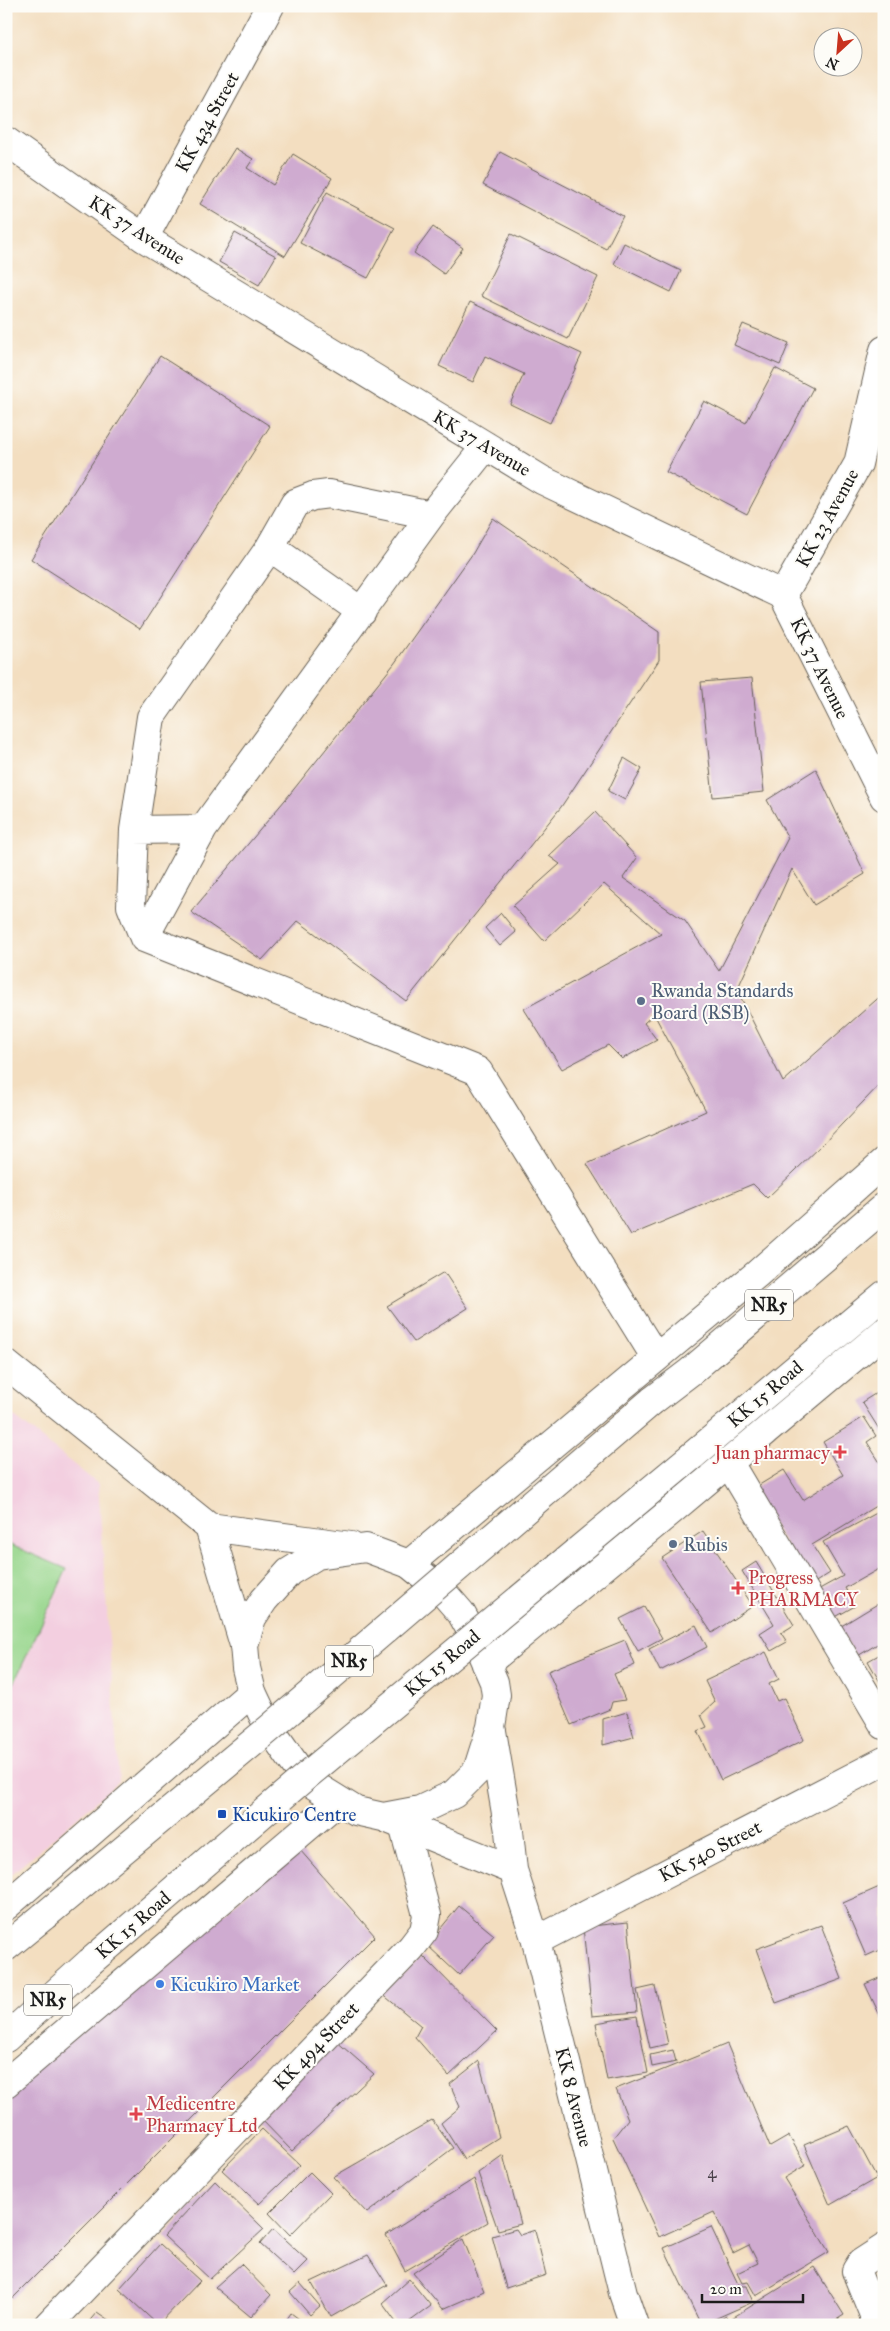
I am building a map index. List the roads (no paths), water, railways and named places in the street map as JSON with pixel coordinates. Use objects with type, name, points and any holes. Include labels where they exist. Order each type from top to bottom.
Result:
[{"type":"main road","name":"KK 434 Street","points":[[144,238],[270,6]]},
{"type":"main road","name":"KK 37 Avenue","points":[[6,141],[144,238],[542,480],[784,595],[884,797]]},
{"type":"main road","name":"KK 23 Avenue","points":[[784,595],[858,464],[884,350]]},
{"type":"main road","points":[[144,938],[203,829],[431,515],[486,446]]},
{"type":"main road","points":[[431,515],[329,494],[313,496],[295,503],[270,548],[151,716],[134,830],[131,906],[144,938],[478,1071],[656,1358]]},
{"type":"main road","points":[[270,548],[362,612]]},
{"type":"main road","points":[[134,830],[203,829]]},
{"type":"main road","points":[[409,1564],[758,1274],[884,1162]]},
{"type":"main road","name":"NR5","points":[[6,1947],[269,1729],[652,1401],[697,1366],[884,1207]]},
{"type":"main road","name":"KK 15 Road","points":[[6,2038],[90,1962],[305,1777],[884,1295]]},
{"type":"main road","points":[[486,1664],[884,1332]]},
{"type":"main road","points":[[6,1364],[209,1527],[366,1548],[409,1564],[442,1590],[461,1613],[494,1682],[496,1695],[491,1727],[477,1771],[454,1794],[393,1821]]},
{"type":"main road","points":[[729,1462],[884,1725]]},
{"type":"main road","points":[[209,1527],[244,1645],[246,1668],[252,1692],[268,1726],[306,1780],[356,1811],[393,1821],[513,1870]]},
{"type":"main road","points":[[244,1645],[252,1618],[264,1600],[289,1572],[317,1555],[366,1548]]},
{"type":"main road","points":[[6,1906],[252,1692]]},
{"type":"main road","name":"KK 8 Avenue","points":[[491,1727],[509,1831],[513,1870],[536,1942],[623,2293],[634,2325]]},
{"type":"main road","name":"KK 540 Street","points":[[536,1942],[884,1761]]},
{"type":"main road","points":[[6,2083],[338,1801]]},
{"type":"main road","name":"KK 494 Street","points":[[48,2325],[411,1948],[424,1931],[427,1915],[393,1821]]},
{"type":"main road","points":[[874,2325],[874,2315],[856,2271],[861,2263],[884,2248]]},
{"type":"place","name":"Rwanda Standards Board (RSB)","points":[[641,1001]]},
{"type":"place","name":"Juan pharmacy","points":[[840,1452]]},
{"type":"place","name":"Rubis","points":[[673,1544]]},
{"type":"place","name":"Progress PHARMACY","points":[[738,1588]]},
{"type":"place","name":"Kicukiro Centre","points":[[222,1814]]},
{"type":"place","name":"Kicukiro Market","points":[[160,1984]]},
{"type":"place","name":"Medicentre Pharmacy Ltd","points":[[136,2114]]}]
